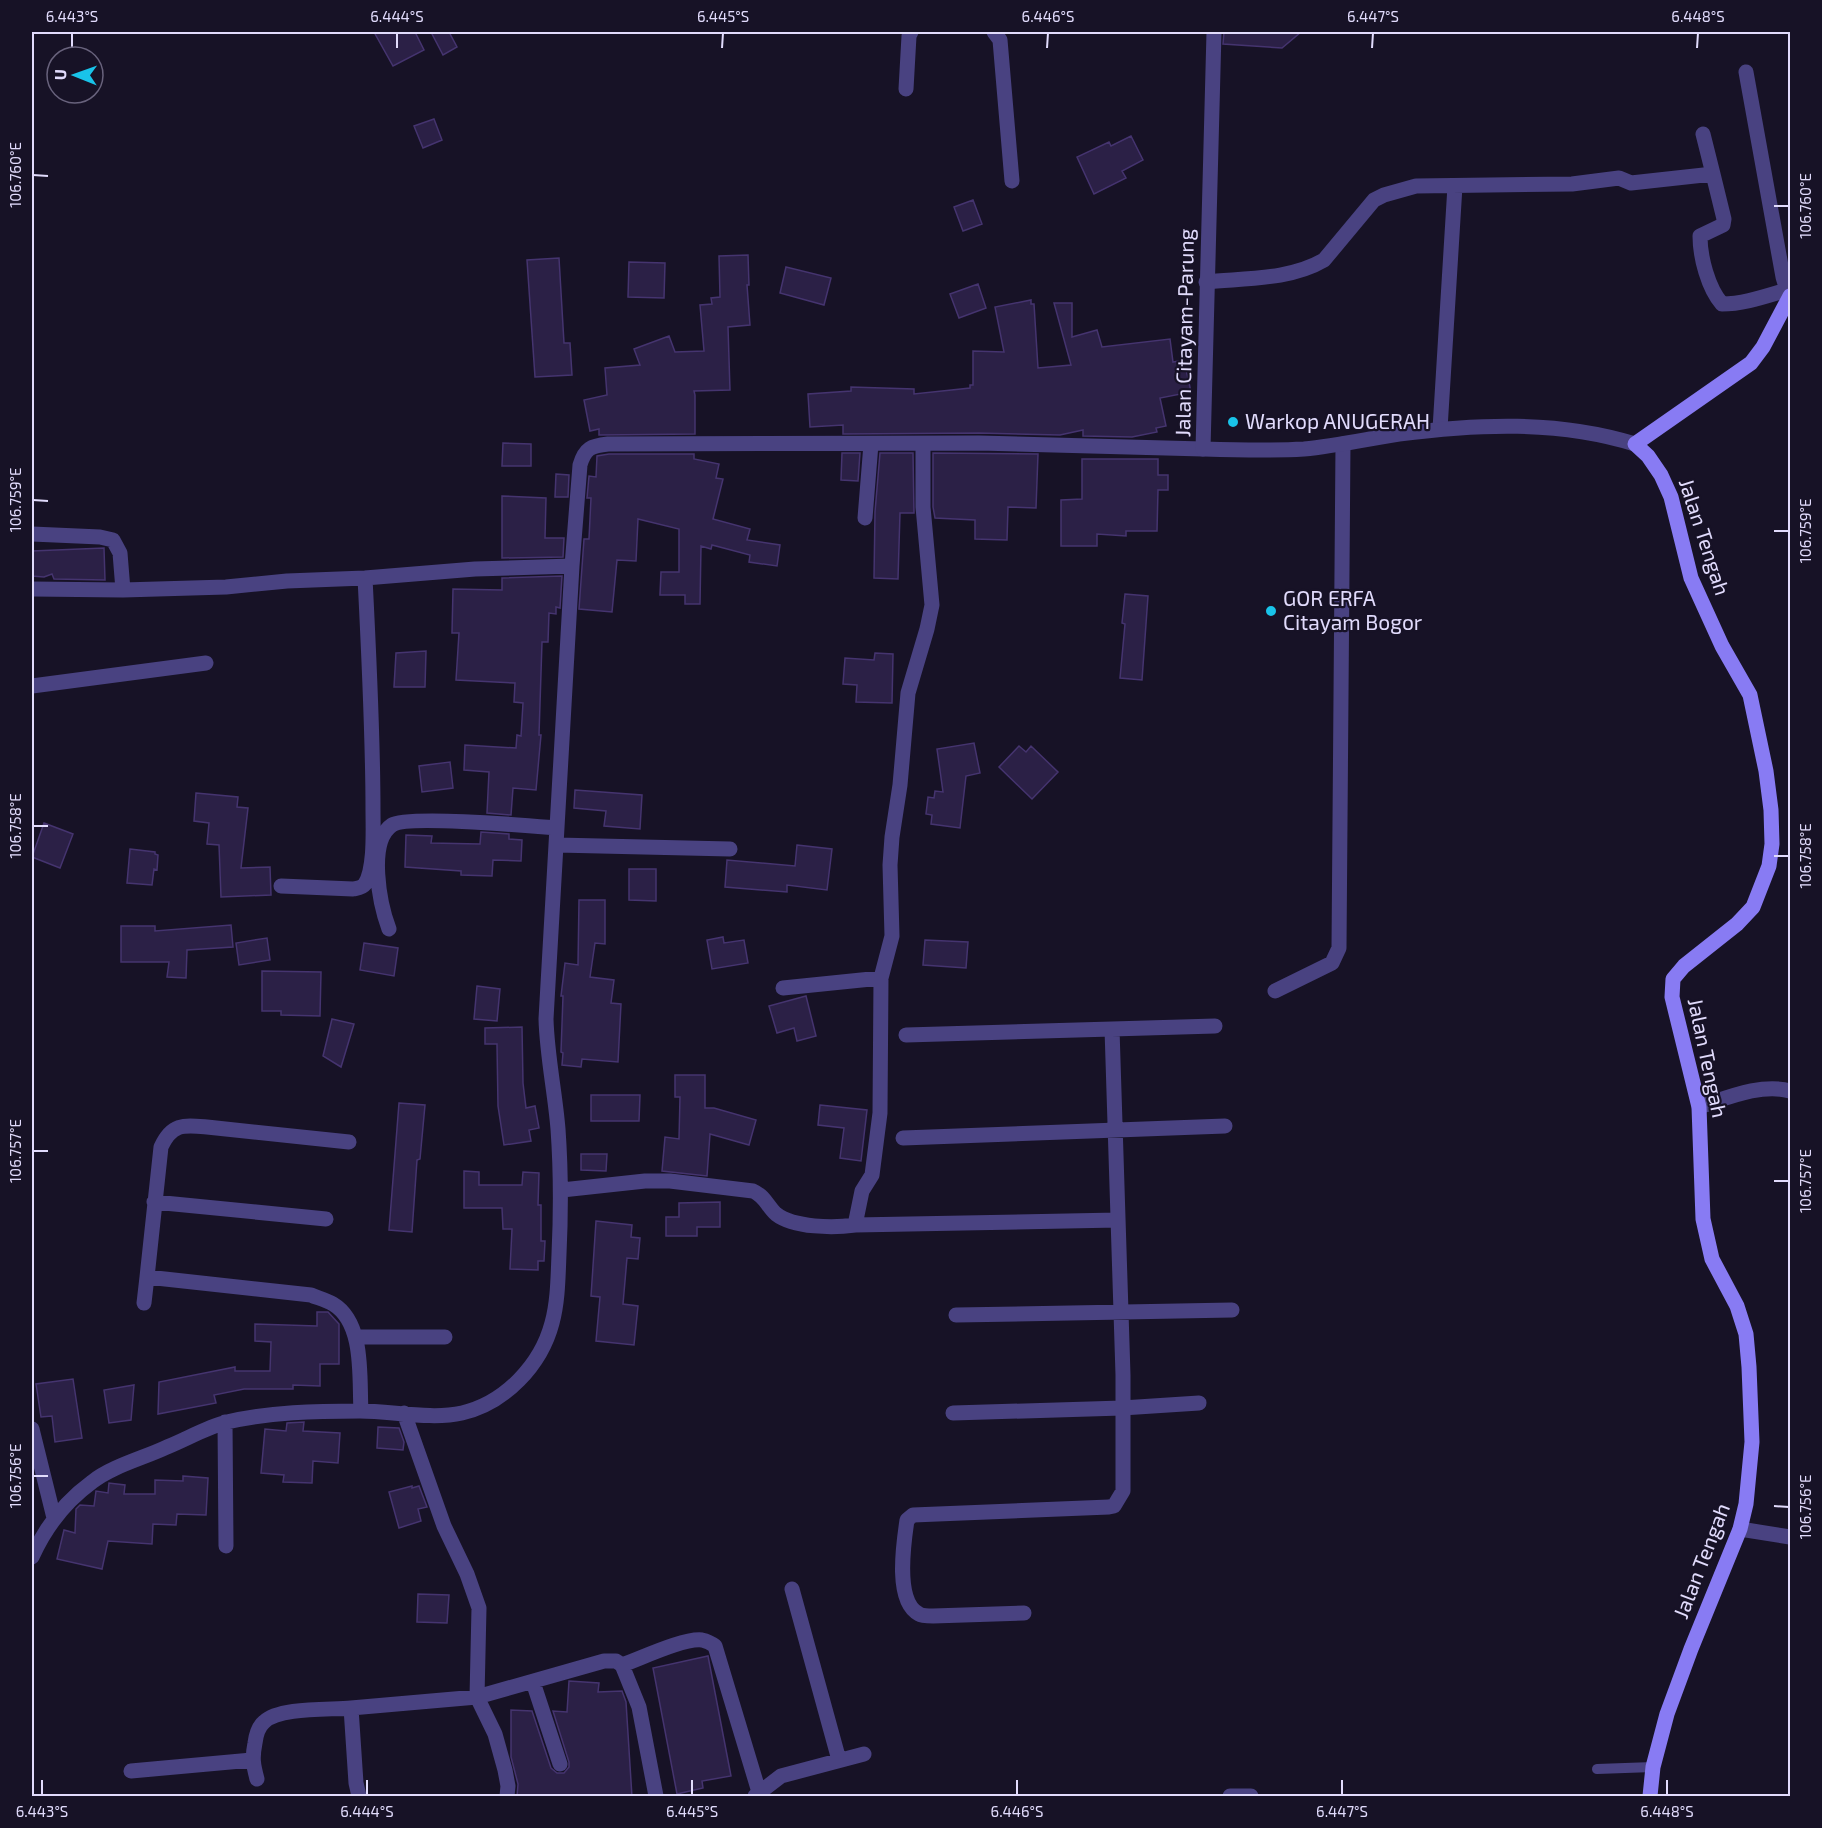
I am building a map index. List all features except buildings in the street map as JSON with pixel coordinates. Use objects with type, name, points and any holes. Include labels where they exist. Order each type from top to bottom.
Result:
[{"type":"main road","points":[[1635,444],[1751,363],[1763,347],[1789,294]]},
{"type":"main road","name":"Jalan Tengah","points":[[1635,444],[1648,456],[1671,496],[1692,578],[1722,646],[1750,695],[1766,771],[1772,844],[1769,866],[1753,907],[1737,924],[1684,966],[1673,979],[1672,997],[1699,1107],[1703,1219],[1712,1259],[1737,1306],[1746,1334],[1752,1442],[1746,1504],[1740,1529],[1667,1714],[1653,1767],[1650,1797]]},
{"type":"street","points":[[906,89],[911,32]]},
{"type":"street","points":[[994,32],[1000,40],[1012,181]]},
{"type":"street","name":"Jalan Citayam-Parung","points":[[1214,32],[1203,449],[1248,451],[1306,448],[1440,429],[1543,427],[1611,437],[1635,444]]},
{"type":"street","points":[[1703,134],[1724,219],[1723,225],[1700,236],[1700,246],[1707,273],[1717,298],[1722,304],[1727,304],[1789,294],[1783,277],[1746,72]]},
{"type":"street","points":[[1206,282],[1285,274],[1315,266],[1324,260],[1374,200],[1416,186],[1572,184],[1619,178],[1631,183],[1713,174]]},
{"type":"street","points":[[1440,429],[1455,186]]},
{"type":"street","points":[[32,1557],[54,1518],[93,1481],[130,1462],[225,1422],[297,1412],[361,1411],[441,1416],[463,1413],[503,1393],[534,1365],[545,1346],[553,1322],[557,1293],[562,1190],[546,1019],[572,566],[580,465],[583,455],[589,448],[608,444],[979,444],[1203,449]]},
{"type":"street","points":[[865,518],[871,444]]},
{"type":"street","points":[[855,1225],[862,1191],[872,1174],[880,1113],[881,978],[892,936],[890,865],[908,693],[932,605],[923,507],[923,444]]},
{"type":"street","points":[[1275,991],[1332,963],[1340,948],[1343,444]]},
{"type":"street","points":[[32,534],[100,537],[113,540],[120,553],[123,590]]},
{"type":"street","points":[[32,588],[123,590],[226,587],[475,569],[572,566]]},
{"type":"street","points":[[280,886],[353,889],[361,888],[366,883],[373,840],[373,741],[364,578]]},
{"type":"street","points":[[32,686],[206,663]]},
{"type":"street","points":[[389,929],[383,914],[376,872],[383,836],[395,823],[418,821],[557,828]]},
{"type":"street","points":[[556,845],[730,849]]},
{"type":"street","points":[[783,988],[881,978]]},
{"type":"street","points":[[906,1035],[1215,1026]]},
{"type":"street","points":[[1024,1613],[933,1616],[918,1614],[909,1604],[905,1592],[902,1551],[907,1520],[914,1515],[1114,1506],[1123,1491],[1121,1312],[1112,1029]]},
{"type":"street","points":[[1699,1107],[1742,1094],[1781,1088],[1791,1091]]},
{"type":"street","points":[[903,1138],[1225,1126]]},
{"type":"street","points":[[144,1303],[161,1147],[167,1135],[175,1128],[207,1127],[349,1142]]},
{"type":"street","points":[[562,1190],[645,1181],[670,1181],[743,1190],[758,1193],[765,1198],[776,1214],[792,1222],[836,1227],[1118,1220]]},
{"type":"street","points":[[154,1202],[326,1219]]},
{"type":"street","points":[[147,1277],[311,1295],[334,1304],[343,1313],[357,1337],[361,1411]]},
{"type":"street","points":[[956,1316],[1232,1310]]},
{"type":"street","points":[[357,1337],[445,1337]]},
{"type":"street","points":[[953,1413],[1122,1408],[1199,1403]]},
{"type":"street","points":[[404,1413],[444,1526],[467,1574],[478,1608],[477,1697],[498,1743],[508,1786],[507,1797]]},
{"type":"street","points":[[225,1422],[226,1546]]},
{"type":"street","points":[[32,1429],[54,1518]]},
{"type":"street","points":[[1740,1529],[1791,1537]]},
{"type":"street","points":[[792,1589],[839,1760]]},
{"type":"street","points":[[622,1665],[683,1643],[699,1640],[715,1646],[757,1794],[781,1776],[864,1755]]},
{"type":"street","points":[[257,1779],[252,1760],[257,1733],[262,1722],[273,1715],[477,1697],[604,1661],[616,1661],[622,1665],[639,1707],[656,1797]]},
{"type":"street","points":[[534,1682],[560,1764]]},
{"type":"street","points":[[351,1708],[359,1797]]},
{"type":"street","points":[[131,1771],[252,1760]]},
{"type":"street","points":[[1230,1797],[1251,1797]]},
{"type":"lane","points":[[1597,1769],[1653,1767]]},
{"type":"place","name":"Warkop ANUGERAH","points":[[1233,422]]},
{"type":"place","name":"GOR ERFA Citayam Bogor","points":[[1271,611]]}]
